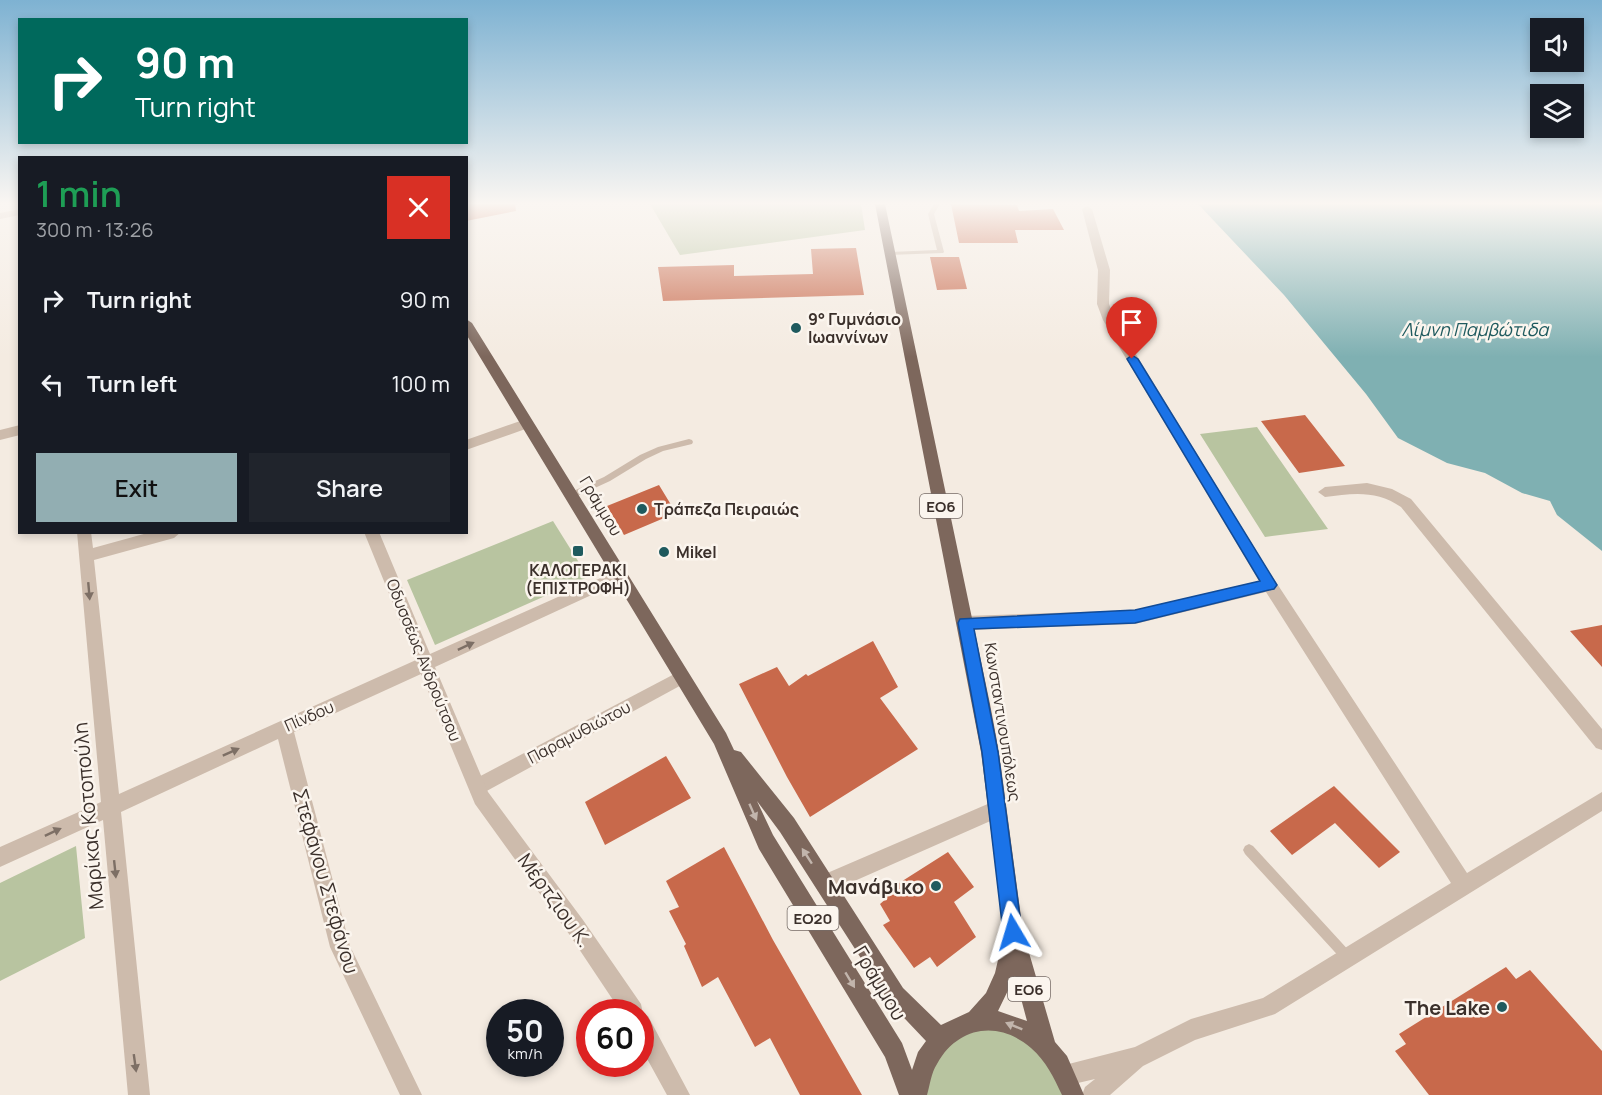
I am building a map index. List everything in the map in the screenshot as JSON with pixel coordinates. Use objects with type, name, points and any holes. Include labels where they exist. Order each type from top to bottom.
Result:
[{"type":"main road","name":"Κωνσταντινουπόλεως","points":[[890,255],[990,752],[1013,932],[1045,1046]]},
{"type":"main road","name":"Γράμμου","points":[[468,326],[720,739],[787,825],[896,995],[939,1038]]},
{"type":"main road","name":"Γράμμου","points":[[720,739],[766,842],[894,1051],[910,1095]]},
{"type":"main road","name":"Κωνσταντινουπόλεως","points":[[977,1019],[1000,993],[1008,970],[1013,932]]},
{"type":"main road","name":"ΕΟ6","points":[[916,1095],[919,1075],[927,1055],[939,1038],[957,1026],[977,1019],[994,1019],[1012,1024],[1029,1033],[1045,1046],[1069,1085]]},
{"type":"street","points":[[1100,255],[1104,270],[1103,304],[1109,320],[1269,585],[1465,887]]},
{"type":"street","points":[[468,444],[526,424]]},
{"type":"street","points":[[0,435],[18,430]]},
{"type":"street","points":[[1325,492],[1362,487],[1399,497],[1406,503],[1602,742]]},
{"type":"street","name":"Μαρίκας Κοτοπούλη","points":[[84,534],[139,1095]]},
{"type":"street","points":[[86,556],[167,534]]},
{"type":"street","name":"Οδυσσέως Ανδρούτσου","points":[[372,534],[477,787]]},
{"type":"street","name":"Πίνδου","points":[[0,857],[619,576]]},
{"type":"street","points":[[965,623],[1135,616],[1269,585]]},
{"type":"street","name":"Παραμυθιώτου","points":[[477,787],[682,677]]},
{"type":"street","name":"Στεφάνου Στεφάνου","points":[[284,728],[340,947],[352,977],[396,1059],[411,1095]]},
{"type":"street","name":"Μέρτζιου Κ.","points":[[477,787],[494,816],[576,927],[624,999]]},
{"type":"street","points":[[1069,1085],[1138,1057],[1191,1030],[1268,1007],[1602,801]]},
{"type":"street","points":[[825,884],[997,809]]},
{"type":"street","points":[[654,1049],[679,1095]]},
{"type":"street","points":[[1093,1095],[1138,1057]]},
{"type":"lane","points":[[570,496],[607,479],[643,457],[661,449],[689,442]]},
{"type":"lane","points":[[1249,850],[1348,958]]},
{"type":"green space","points":[[1257,427],[1328,529],[1265,537],[1200,434]]},
{"type":"green space","points":[[553,521],[588,577],[435,645],[407,580]]},
{"type":"green space","points":[[76,846],[85,938],[0,981],[0,883]]},
{"type":"green space","points":[[985,1023],[1034,1040],[1070,1095],[919,1095],[942,1041]]},
{"type":"water","name":"Λίμνη Παμβώτιδα","points":[[1246,255],[1602,255],[1602,551],[1557,515],[1550,501],[1522,493],[1485,473],[1447,463],[1398,438],[1366,394],[1284,295]]},
{"type":"building","points":[[811,255],[857,255],[864,295],[663,301],[658,267],[734,265],[734,276],[813,274]]},
{"type":"building","points":[[930,257],[959,257],[967,289],[937,290]]},
{"type":"building","points":[[1305,415],[1345,466],[1299,473],[1261,421]]},
{"type":"building","name":"Τράπεζα Πειραιώς","points":[[659,485],[676,513],[624,535],[607,506]]},
{"type":"building","points":[[1602,625],[1602,667],[1570,631]]},
{"type":"building","points":[[873,641],[898,687],[880,698],[918,749],[810,817],[739,684],[777,667],[789,686],[806,674],[808,676]]},
{"type":"building","points":[[666,756],[691,798],[605,845],[585,802]]},
{"type":"building","points":[[1334,786],[1400,852],[1379,868],[1335,823],[1292,855],[1270,831]]},
{"type":"building","points":[[724,847],[773,940],[862,1095],[800,1095],[770,1038],[755,1047],[718,977],[702,987],[684,946],[686,944],[669,911],[679,907],[666,881]]},
{"type":"building","points":[[948,852],[974,887],[954,902],[976,937],[937,967],[930,957],[914,968],[883,925],[890,921],[880,904],[887,898],[885,892]]},
{"type":"building","name":"The Lake","points":[[1506,967],[1516,979],[1530,970],[1602,1051],[1602,1095],[1429,1095],[1395,1051],[1406,1044],[1399,1034]]},
{"type":"place","name":"9° Γυμνάσιο Ιωαννίνων","points":[[796,328]]},
{"type":"place","name":"Τράπεζα Πειραιώς","points":[[642,509]]},
{"type":"place","name":"ΚΑΛΟΓΕΡΑΚΙ (ΕΠΙΣΤΡΟΦΗ)","points":[[578,551]]},
{"type":"place","name":"Mikel","points":[[664,552]]},
{"type":"place","name":"Μανάβικο","points":[[936,886]]},
{"type":"place","name":"The Lake","points":[[1502,1007]]},
{"type":"route","points":[[1013,932],[990,752],[965,623],[1135,616],[1269,585],[1132,359]]}]
